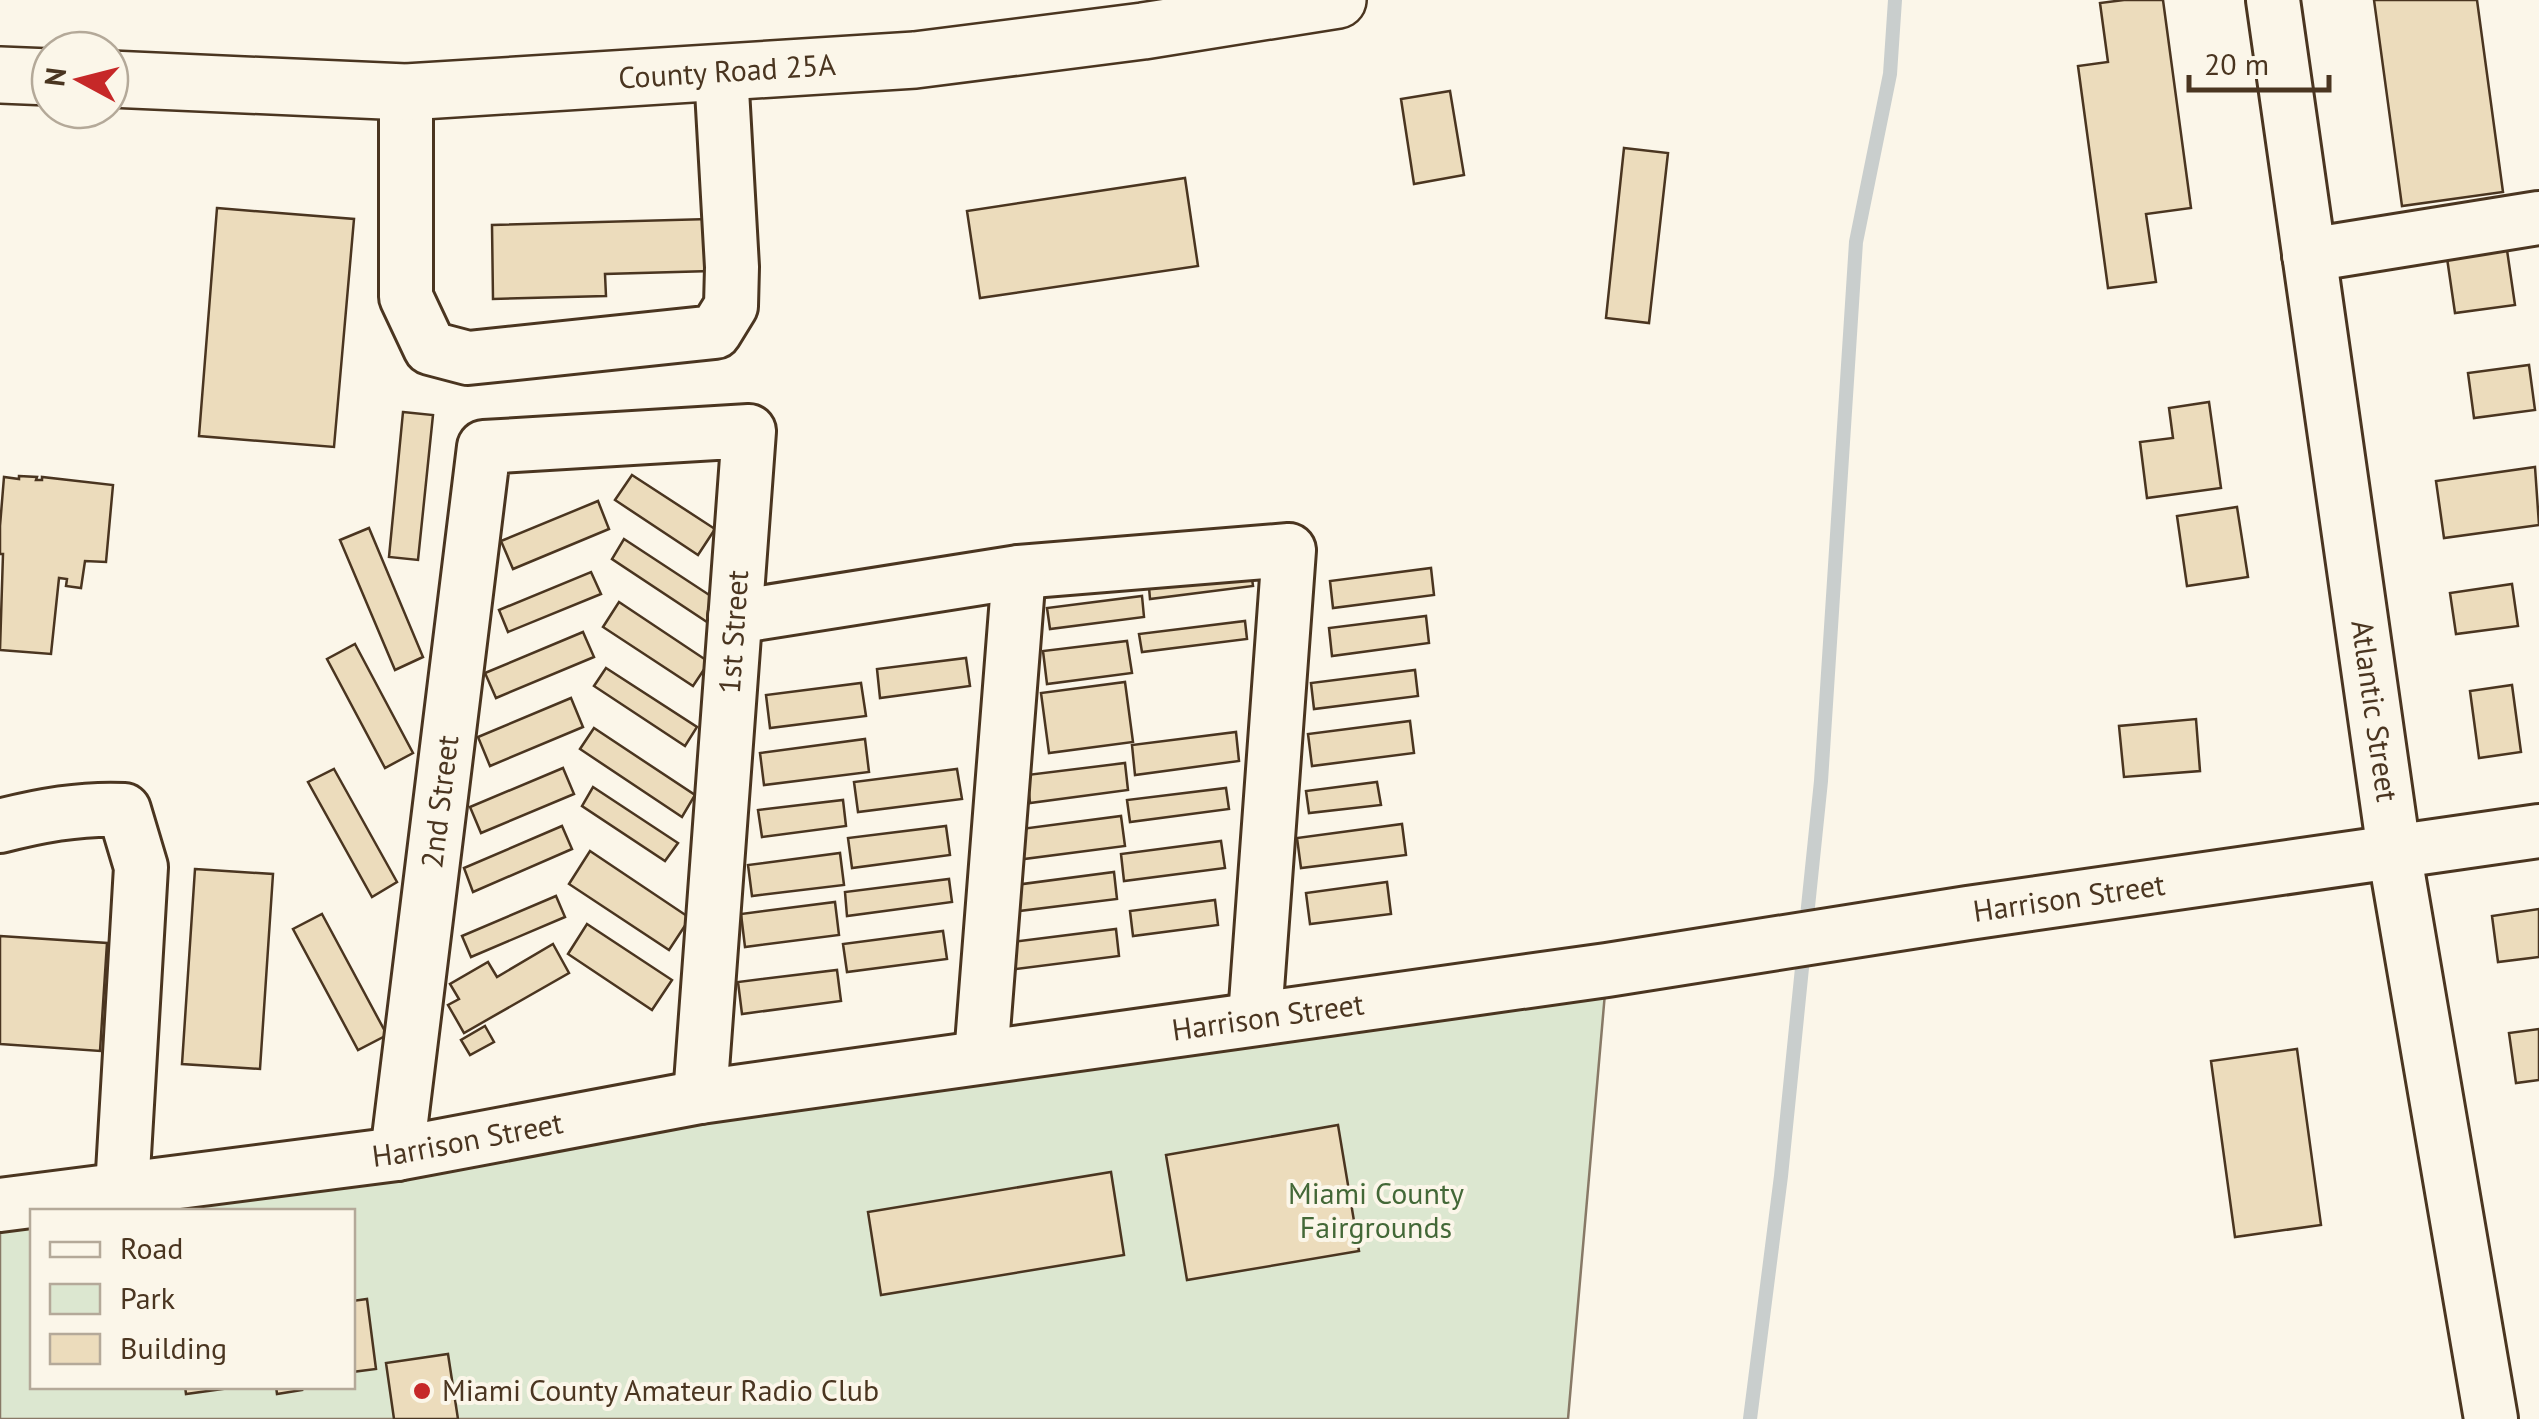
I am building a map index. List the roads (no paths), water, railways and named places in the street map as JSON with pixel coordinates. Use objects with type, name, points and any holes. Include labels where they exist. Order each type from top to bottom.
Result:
[{"type":"main road","name":"County Road 25A","points":[[130,81],[406,92],[914,60],[1244,7],[1338,0]]},
{"type":"main road","points":[[0,75],[30,76]]},
{"type":"street","name":"Atlantic Street","points":[[2273,0],[2394,851],[2491,1419]]},
{"type":"street","points":[[406,92],[406,298],[430,348],[468,358],[715,332],[731,306],[732,286],[721,72]]},
{"type":"street","points":[[2309,255],[2539,218]]},
{"type":"street","name":"1st Street","points":[[484,447],[748,432],[700,1097]]},
{"type":"street","name":"2nd Street","points":[[397,1154],[484,447]]},
{"type":"street","points":[[735,617],[1018,572],[1289,550],[1255,1017]]},
{"type":"street","points":[[981,1057],[1018,572]]},
{"type":"street","points":[[0,826],[44,814],[96,808],[124,810],[141,867],[122,1189]]},
{"type":"street","name":"Harrison Street","points":[[0,1204],[397,1154],[700,1097],[2539,831]]},
{"type":"waterway","points":[[1806,926],[1821,781],[1856,242],[1890,74],[1895,0]]},
{"type":"waterway","points":[[1750,1419],[1781,1176],[1804,948]]},
{"type":"place","name":"Miami County Amateur Radio Club","points":[[422,1391]]},
{"type":"park label","name":"Miami County Fairgrounds","points":[[1376,1211]]}]
